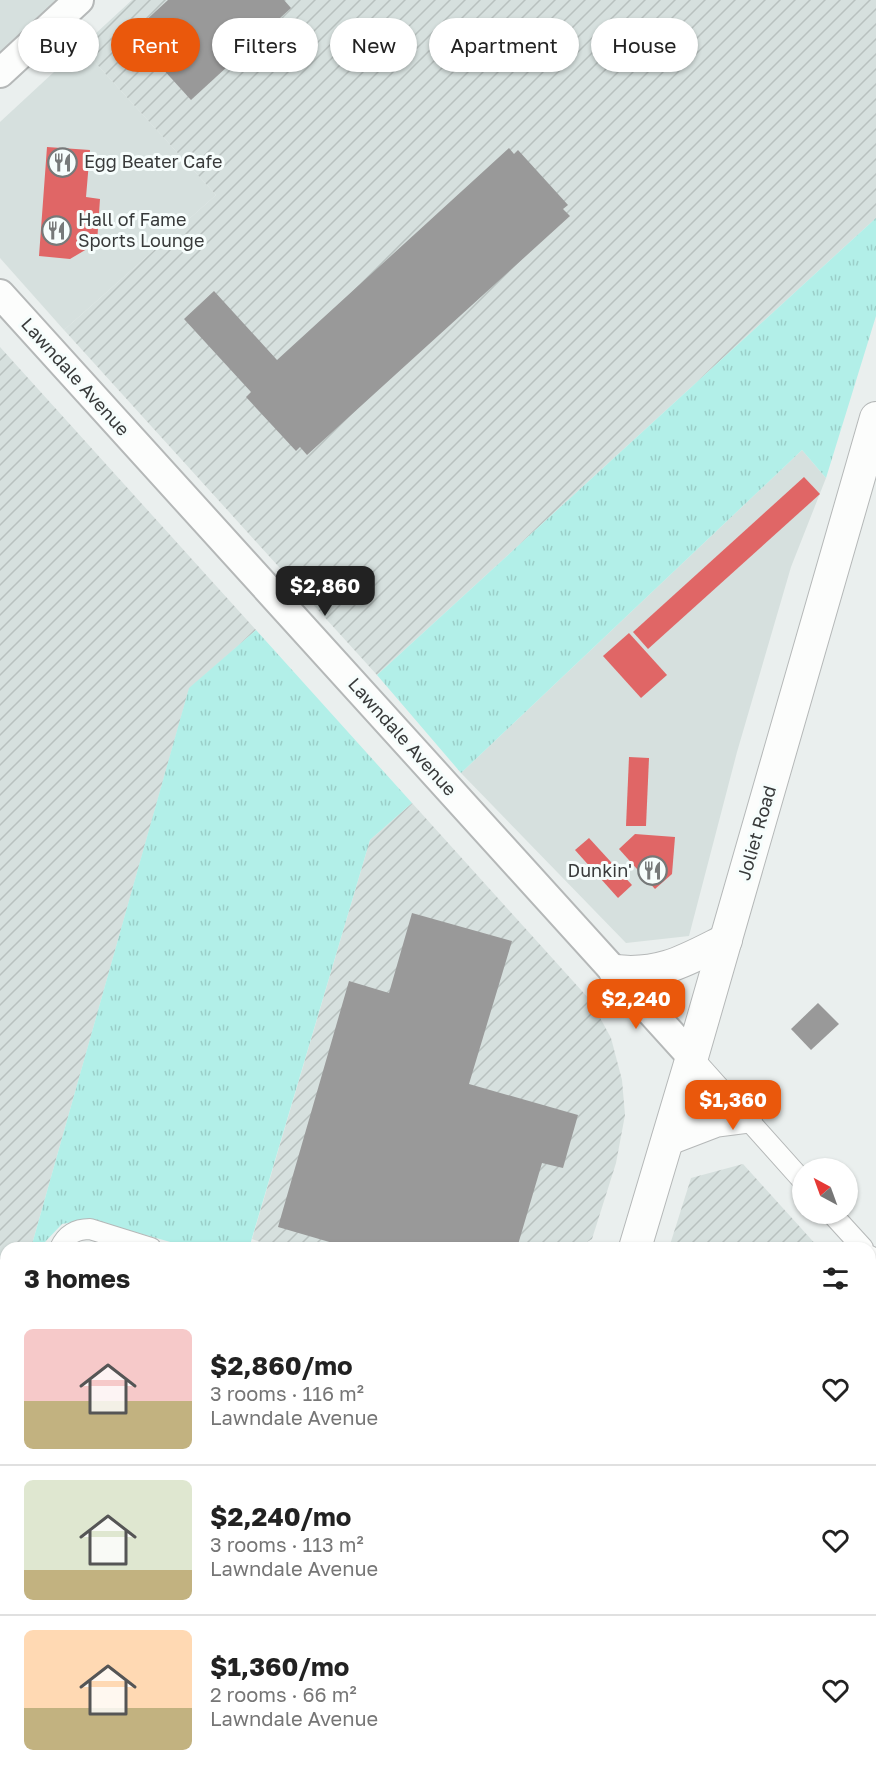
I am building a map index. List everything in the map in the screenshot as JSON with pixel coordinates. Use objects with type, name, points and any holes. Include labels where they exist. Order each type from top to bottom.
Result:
[{"type":"main road","name":"Joliet Road","points":[[637,1242],[876,418]]},
{"type":"main road","points":[[615,971],[629,973],[674,967],[726,940]]},
{"type":"main road","points":[[668,1139],[715,1121],[746,1117]]},
{"type":"street","points":[[0,73],[79,0]]},
{"type":"street","name":"Lawndale Avenue","points":[[0,294],[792,1169]]},
{"type":"street","points":[[841,1224],[858,1242]]},
{"type":"street","points":[[66,1240],[81,1229],[90,1229],[132,1242]]},
{"type":"shaded area","points":[[0,0],[70,0],[50,18],[18,18],[18,48],[0,64]]},
{"type":"shaded area","points":[[132,0],[876,0],[876,218],[377,675],[64,330],[216,195],[99,67],[99,30],[111,19],[111,72],[200,72],[200,18],[112,18]]},
{"type":"shaded area","points":[[99,67],[216,195],[64,330],[0,258],[0,122],[54,72],[99,72]]},
{"type":"shaded area","points":[[0,347],[256,630],[189,689],[33,1242],[0,1242]]},
{"type":"shaded area","points":[[802,450],[826,478],[791,567],[737,752],[689,936],[626,943],[461,773]]},
{"type":"shaded area","points":[[412,803],[591,1001],[611,1038],[622,1080],[625,1115],[616,1163],[592,1239],[587,1242],[260,1242],[252,1239],[370,840]]},
{"type":"shaded area","points":[[743,1164],[792,1218],[792,1224],[797,1224],[814,1242],[671,1242],[691,1178]]},
{"type":"green space","points":[[876,218],[876,316],[826,478],[802,450],[461,773],[377,675]]},
{"type":"green space","points":[[256,630],[412,803],[370,840],[251,1242],[170,1242],[89,1219],[62,1224],[45,1242],[33,1242],[189,688]]},
{"type":"building: Shops","points":[[47,147],[90,150],[86,197],[100,199],[97,243],[70,259],[39,256]]},
{"type":"building: Shops","points":[[804,477],[820,494],[648,649],[633,632]]},
{"type":"building: Shops","points":[[629,633],[667,675],[641,698],[603,656]]},
{"type":"building: Shops","points":[[629,757],[649,758],[646,826],[626,826]]},
{"type":"building: Shops","points":[[635,834],[675,837],[672,874],[655,889],[619,849]]},
{"type":"building: Shops","points":[[589,838],[632,885],[618,898],[575,850]]},
{"type":"building: Industry","points":[[168,0],[284,0],[291,8],[280,18],[212,18],[212,72],[221,72],[191,100],[166,72],[200,72],[200,18],[148,18]]},
{"type":"building: Industry","points":[[509,148],[514,154],[518,150],[568,205],[563,209],[570,216],[307,455],[300,447],[296,451],[246,397],[251,392],[184,319],[214,291],[277,360]]},
{"type":"building: Industry","points":[[412,913],[512,941],[469,1084],[578,1115],[563,1168],[542,1163],[519,1242],[329,1242],[278,1227],[349,981],[389,993]]},
{"type":"building: Industry","points":[[818,1003],[839,1024],[811,1050],[791,1029]]},
{"type":"place","name":"Egg Beater Cafe","points":[[63,162]]},
{"type":"place","name":"Hall of Fame Sports Lounge","points":[[57,230]]},
{"type":"place","name":"Dunkin'","points":[[653,871]]}]
